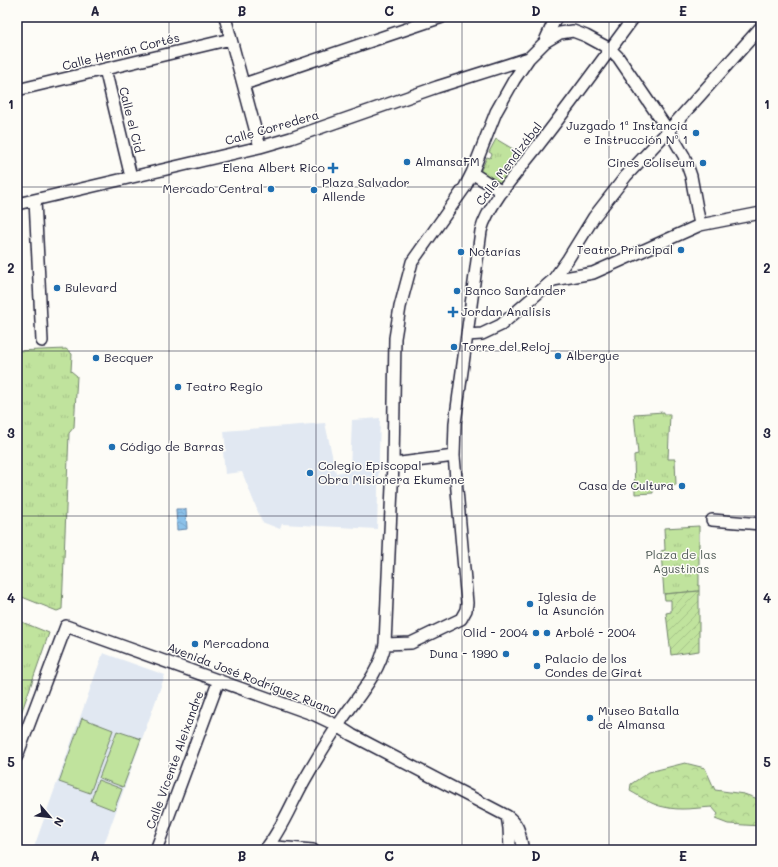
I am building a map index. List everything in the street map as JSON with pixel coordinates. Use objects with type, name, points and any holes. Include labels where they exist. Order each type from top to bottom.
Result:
[{"type":"street","points":[[225,17],[260,147]]},
{"type":"street","points":[[244,84],[442,17]]},
{"type":"street","points":[[545,42],[556,17]]},
{"type":"street","name":"Calle Mendizábal","points":[[385,644],[411,643],[461,619],[466,610],[467,602],[454,456],[464,351],[482,226],[487,214],[502,192],[561,116],[634,17]]},
{"type":"street","points":[[467,335],[482,334],[501,325],[553,280],[594,217],[626,176],[761,28]]},
{"type":"street","points":[[265,849],[280,828],[304,782],[338,726],[375,672],[383,653],[385,644],[393,464],[395,338],[406,281],[412,262],[457,199],[472,173],[496,112],[511,85],[529,58],[545,42],[560,33],[573,31],[610,49],[618,57],[669,130],[684,156],[691,176],[700,225]]},
{"type":"street","name":"Calle Hernán Cortés","points":[[17,90],[231,39]]},
{"type":"street","name":"Calle Corredera","points":[[17,204],[260,147],[291,138],[437,87],[529,58]]},
{"type":"street","name":"Calle el Cid","points":[[105,69],[131,178]]},
{"type":"street","points":[[472,173],[502,192]]},
{"type":"street","points":[[34,200],[42,341]]},
{"type":"street","points":[[553,280],[593,273],[700,225],[761,213]]},
{"type":"street","points":[[393,464],[454,456]]},
{"type":"street","points":[[712,520],[761,524]]},
{"type":"street","name":"Avenida José Rodríguez Ruano","points":[[17,756],[66,626],[315,715],[507,816]]},
{"type":"street","name":"Calle Vicente Aleixandre","points":[[156,850],[219,680]]},
{"type":"street","points":[[507,816],[510,850]]},
{"type":"street","points":[[507,816],[516,825],[520,833],[523,850]]},
{"type":"street","points":[[265,849],[284,848],[313,850]]},
{"type":"shaded area","name":"Colegio Episcopal Obra Misionera Ekumene","points":[[380,418],[377,529],[282,524],[280,529],[262,522],[242,472],[225,474],[223,452],[226,451],[224,431],[325,423],[336,473],[350,470],[352,420]]},
{"type":"shaded area","points":[[103,653],[165,675],[102,850],[33,850]]},
{"type":"green space","points":[[496,139],[523,155],[499,185],[480,172],[487,157],[490,158],[492,154],[489,152]]},
{"type":"green space","points":[[66,349],[72,354],[71,371],[77,376],[74,427],[69,433],[62,609],[57,611],[17,595],[17,351]]},
{"type":"green space","points":[[664,412],[664,414],[670,414],[668,459],[675,459],[676,485],[653,486],[653,493],[635,494],[634,455],[638,454],[634,414]]},
{"type":"green space","name":"Plaza de las Agustinas","points":[[699,526],[699,591],[664,594],[661,551],[665,550],[664,528]]},
{"type":"green space","points":[[699,591],[699,651],[671,655],[666,613],[671,612],[671,600],[665,600],[664,594]]},
{"type":"green space","points":[[17,620],[49,633],[17,725]]},
{"type":"green space","points":[[82,718],[113,730],[90,793],[59,782]]},
{"type":"green space","points":[[117,731],[141,739],[123,787],[99,778]]},
{"type":"green space","points":[[685,763],[705,768],[715,790],[744,794],[761,800],[761,826],[728,824],[715,819],[718,814],[712,807],[682,809],[660,806],[630,791],[631,784],[649,772]]},
{"type":"green space","points":[[98,780],[122,789],[114,810],[91,801]]},
{"type":"water","points":[[176,509],[186,509],[187,529],[177,530]]},
{"type":"place","name":"Juzgado 1ª Instancia e Instrucción Nº 1","points":[[696,133]]},
{"type":"place","name":"AlmansaFM","points":[[407,162]]},
{"type":"place","name":"Cines Coliseum","points":[[703,163]]},
{"type":"place","name":"Elena Albert Rico","points":[[333,168]]},
{"type":"place","name":"Mercado Central","points":[[271,189]]},
{"type":"place","name":"Plaza Salvador Allende","points":[[314,190]]},
{"type":"place","name":"Teatro Principal","points":[[681,250]]},
{"type":"place","name":"Notarías","points":[[461,252]]},
{"type":"place","name":"Bulevard","points":[[57,288]]},
{"type":"place","name":"Banco Santander","points":[[457,291]]},
{"type":"place","name":"Jordan Analisis","points":[[453,312]]},
{"type":"place","name":"Torre del Reloj","points":[[454,347]]},
{"type":"place","name":"Albergue","points":[[558,356]]},
{"type":"place","name":"Becquer","points":[[96,358]]},
{"type":"place","name":"Teatro Regio","points":[[178,387]]},
{"type":"place","name":"Código de Barras","points":[[112,447]]},
{"type":"place","name":"Colegio Episcopal Obra Misionera Ekumene","points":[[310,473]]},
{"type":"place","name":"Casa de Cultura","points":[[682,486]]},
{"type":"place","name":"Iglesia de la Asunción","points":[[530,604]]},
{"type":"place","name":"Olid - 2004","points":[[536,633]]},
{"type":"place","name":"Arbolé - 2004","points":[[547,633]]},
{"type":"place","name":"Mercadona","points":[[195,644]]},
{"type":"place","name":"Duna - 1990","points":[[506,654]]},
{"type":"place","name":"Palacio de los Condes de Girat","points":[[537,666]]},
{"type":"place","name":"Museo Batalla de Almansa","points":[[590,718]]}]
